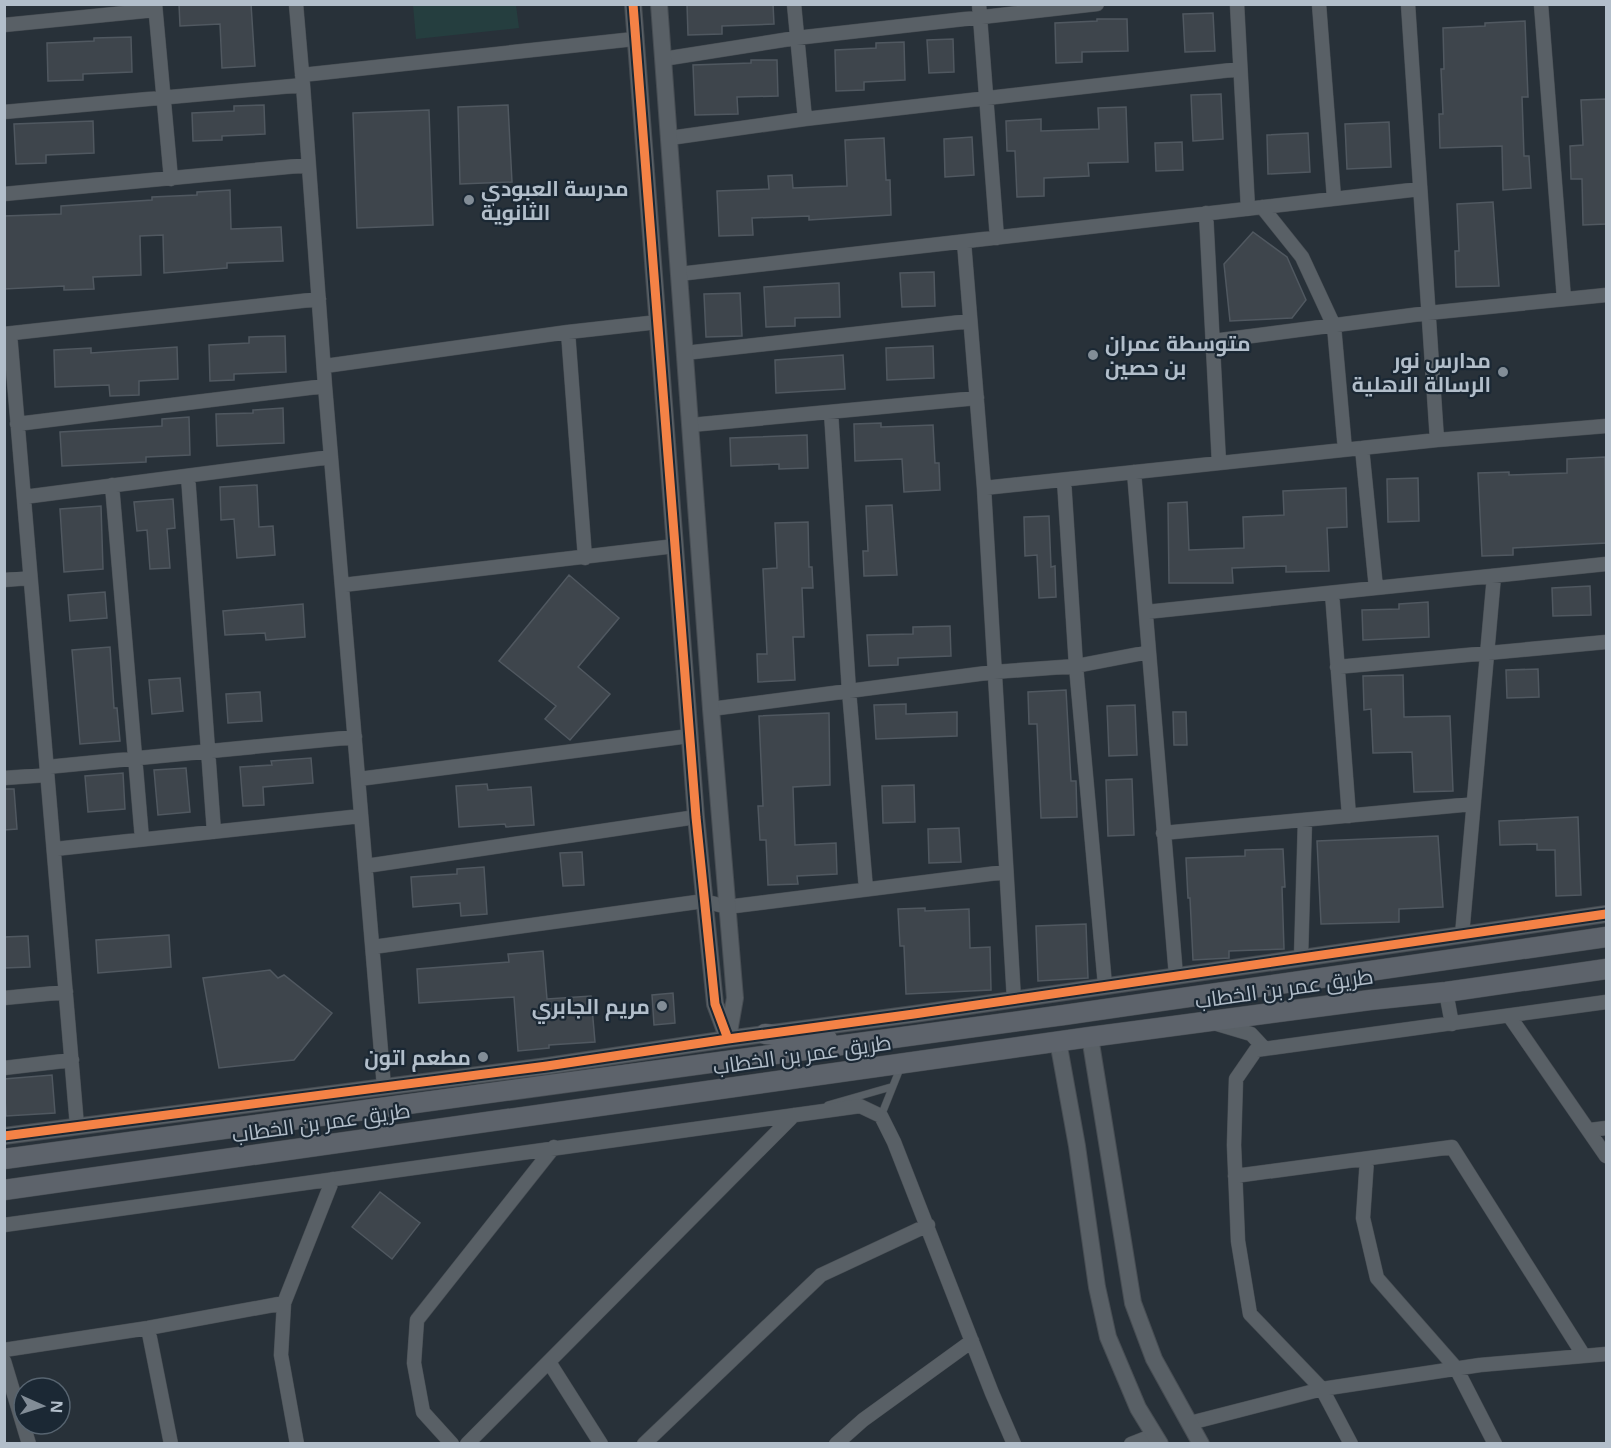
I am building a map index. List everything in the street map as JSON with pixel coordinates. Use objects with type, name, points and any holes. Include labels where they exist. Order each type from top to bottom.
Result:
[{"type":"main road","name":"طريق عمر بن الخطاب","points":[[4,1159],[866,1042],[1606,937]]},
{"type":"main road","name":"طريق عمر بن الخطاب","points":[[4,1190],[1058,1041],[1446,992],[1606,969]]},
{"type":"main road","points":[[765,1034],[866,1042]]},
{"type":"street","points":[[296,4],[325,386],[384,1087]]},
{"type":"street","points":[[633,4],[696,817],[715,1004],[728,1038]]},
{"type":"street","points":[[659,4],[711,709],[735,998],[728,1038]]},
{"type":"street","points":[[794,4],[805,119]]},
{"type":"street","points":[[663,59],[979,11],[1096,4]]},
{"type":"street","points":[[1237,4],[1248,208]]},
{"type":"street","points":[[1319,4],[1334,198]]},
{"type":"street","points":[[1408,4],[1437,440]]},
{"type":"street","points":[[1541,4],[1564,299]]},
{"type":"street","points":[[4,25],[155,7],[171,179]]},
{"type":"street","points":[[979,11],[997,238]]},
{"type":"street","points":[[4,112],[163,98],[634,39]]},
{"type":"street","points":[[670,138],[805,119],[1240,69]]},
{"type":"street","points":[[4,194],[308,165]]},
{"type":"street","points":[[679,274],[1420,189]]},
{"type":"street","points":[[1262,207],[1302,257],[1334,326],[1345,450]]},
{"type":"street","points":[[1206,213],[1219,463]]},
{"type":"street","points":[[964,242],[984,488],[1014,1000]]},
{"type":"street","points":[[1213,341],[1428,313],[1606,295]]},
{"type":"street","points":[[77,1126],[24,497],[7,334],[319,299]]},
{"type":"street","points":[[685,353],[970,321]]},
{"type":"street","points":[[324,366],[568,332],[658,322]]},
{"type":"street","points":[[568,332],[585,558]]},
{"type":"street","points":[[17,424],[325,386]]},
{"type":"street","points":[[691,425],[977,398]]},
{"type":"street","points":[[831,412],[849,691],[866,890]]},
{"type":"street","points":[[984,488],[1437,440],[1606,426]]},
{"type":"street","points":[[1362,448],[1376,588]]},
{"type":"street","points":[[24,497],[331,457]]},
{"type":"street","points":[[1134,472],[1176,976]]},
{"type":"street","points":[[188,476],[214,832]]},
{"type":"street","points":[[1064,480],[1076,666],[1105,986]]},
{"type":"street","points":[[112,485],[142,839]]},
{"type":"street","points":[[343,585],[675,546]]},
{"type":"street","points":[[1146,612],[1606,564]]},
{"type":"street","points":[[1462,935],[1494,576]]},
{"type":"street","points":[[4,580],[30,578]]},
{"type":"street","points":[[1332,593],[1349,816]]},
{"type":"street","points":[[1337,667],[1606,642]]},
{"type":"street","points":[[711,709],[994,672],[1076,666],[1149,652]]},
{"type":"street","points":[[359,779],[689,735]]},
{"type":"street","points":[[4,778],[136,758],[355,737]]},
{"type":"street","points":[[1163,833],[1473,804]]},
{"type":"street","points":[[55,849],[362,816]]},
{"type":"street","points":[[366,866],[696,817]]},
{"type":"street","points":[[1301,957],[1305,820]]},
{"type":"street","points":[[373,947],[704,901],[727,907],[1005,872]]},
{"type":"street","points":[[4,1136],[547,1066],[728,1038],[1014,1000],[1462,935],[1606,912]]},
{"type":"street","points":[[4,998],[66,992]]},
{"type":"street","points":[[1446,992],[1452,1024]]},
{"type":"street","points":[[1351,1443],[1322,1389],[1250,1314],[1238,1241],[1234,1145],[1236,1079],[1256,1050],[1510,1017],[1606,1002]]},
{"type":"street","points":[[1510,1017],[1606,1156]]},
{"type":"street","points":[[1209,1022],[1251,1034],[1265,1049]]},
{"type":"street","points":[[1090,1037],[1133,1303],[1154,1359],[1201,1443]]},
{"type":"street","points":[[1058,1041],[1077,1146],[1096,1287],[1108,1337],[1138,1407],[1157,1439],[1131,1443]]},
{"type":"street","points":[[4,1068],[72,1060]]},
{"type":"street","points":[[269,1123],[295,1098]]},
{"type":"street","points":[[4,1225],[860,1106],[881,1116],[894,1142],[992,1393],[1014,1443]]},
{"type":"street","points":[[467,1443],[794,1115]]},
{"type":"street","points":[[1590,1130],[1606,1128]]},
{"type":"street","points":[[452,1443],[423,1412],[414,1363],[417,1320],[554,1147]]},
{"type":"street","points":[[1235,1176],[1452,1148],[1584,1356]]},
{"type":"street","points":[[1367,1159],[1363,1218],[1377,1278],[1456,1368],[1495,1443]]},
{"type":"street","points":[[297,1443],[281,1355],[284,1303],[333,1179]]},
{"type":"street","points":[[645,1443],[821,1275],[927,1225]]},
{"type":"street","points":[[4,1350],[148,1328],[284,1303]]},
{"type":"street","points":[[148,1328],[171,1443]]},
{"type":"street","points":[[836,1443],[863,1420],[972,1341]]},
{"type":"street","points":[[1190,1423],[1322,1389],[1456,1368],[1606,1354]]},
{"type":"street","points":[[4,1361],[30,1443]]},
{"type":"street","points":[[549,1362],[601,1443]]},
{"type":"lane","points":[[881,1116],[902,1064]]},
{"type":"lane","points":[[794,1115],[891,1087]]},
{"type":"green space","points":[[413,5],[516,5],[519,28],[416,39]]},
{"type":"building","points":[[179,4],[251,4],[255,66],[222,68],[220,24],[180,26]]},
{"type":"building","points":[[687,4],[773,4],[774,24],[722,26],[722,34],[688,35]]},
{"type":"building","points":[[1213,13],[1215,51],[1185,52],[1183,14]]},
{"type":"building","points":[[1097,19],[1127,19],[1128,51],[1082,52],[1082,62],[1056,63],[1055,23],[1097,21]]},
{"type":"building","points":[[1525,21],[1528,97],[1522,97],[1524,156],[1529,156],[1531,188],[1503,190],[1502,146],[1440,148],[1439,114],[1443,114],[1441,69],[1444,69],[1443,28]]},
{"type":"building","points":[[131,37],[132,72],[83,74],[83,80],[48,81],[47,43]]},
{"type":"building","points":[[953,39],[954,72],[929,73],[927,40]]},
{"type":"building","points":[[904,42],[905,80],[864,82],[864,90],[836,91],[835,50],[876,48],[876,43]]},
{"type":"building","points":[[751,60],[777,60],[778,96],[737,97],[738,114],[695,115],[693,65],[751,63]]},
{"type":"building","points":[[1221,94],[1223,139],[1193,141],[1191,95]]},
{"type":"building","points":[[1606,99],[1606,224],[1583,225],[1582,179],[1571,179],[1570,146],[1583,145],[1581,100]]},
{"type":"building","points":[[264,105],[265,134],[222,136],[222,140],[193,141],[192,113],[234,111],[234,106]]},
{"type":"building","points":[[508,105],[512,182],[460,184],[458,107]]},
{"type":"building","points":[[1126,107],[1128,162],[1088,163],[1089,176],[1044,178],[1044,196],[1017,197],[1015,151],[1007,151],[1006,121],[1041,119],[1041,131],[1099,129],[1098,108]]},
{"type":"building","points":[[429,110],[433,225],[357,228],[353,113]]},
{"type":"building","points":[[93,121],[94,153],[46,155],[46,163],[16,164],[14,124]]},
{"type":"building","points":[[1389,122],[1391,167],[1347,169],[1345,124]]},
{"type":"building","points":[[1308,133],[1310,172],[1268,174],[1267,135]]},
{"type":"building","points":[[972,137],[974,175],[945,177],[944,139]]},
{"type":"building","points":[[884,138],[886,180],[890,180],[891,215],[809,220],[809,216],[752,218],[753,235],[719,236],[717,191],[769,189],[768,176],[792,175],[793,188],[847,186],[845,140]]},
{"type":"building","points":[[1182,142],[1183,170],[1156,171],[1155,143]]},
{"type":"building","points":[[230,190],[231,229],[281,227],[283,261],[227,263],[227,268],[164,273],[163,235],[140,236],[141,275],[93,277],[94,289],[64,290],[64,286],[4,289],[4,216],[61,214],[61,206],[152,200],[152,197],[197,195],[197,192]]},
{"type":"building","points":[[1493,202],[1499,286],[1456,287],[1455,251],[1459,251],[1457,204]]},
{"type":"building","points":[[1253,232],[1287,257],[1306,300],[1292,318],[1230,321],[1224,264]]},
{"type":"building","points":[[934,272],[935,306],[902,307],[900,273]]},
{"type":"building","points":[[839,283],[840,317],[795,318],[795,326],[766,327],[764,287]]},
{"type":"building","points":[[740,293],[742,336],[706,337],[704,294]]},
{"type":"building","points":[[285,336],[286,372],[234,374],[234,380],[210,381],[209,345],[249,343],[249,337]]},
{"type":"building","points":[[933,346],[934,378],[887,380],[886,348]]},
{"type":"building","points":[[177,347],[178,379],[139,381],[139,395],[110,396],[109,385],[55,387],[54,350],[91,348],[91,353]]},
{"type":"building","points":[[843,355],[845,389],[776,393],[775,360]]},
{"type":"building","points":[[283,408],[284,443],[217,446],[216,414],[253,413],[253,410]]},
{"type":"building","points":[[189,417],[190,455],[146,457],[146,462],[62,466],[60,432],[162,426],[162,419]]},
{"type":"building","points":[[881,423],[881,427],[933,425],[935,463],[939,463],[940,490],[904,492],[902,459],[855,461],[854,424]]},
{"type":"building","points":[[807,435],[808,468],[779,469],[779,464],[731,466],[730,438]]},
{"type":"building","points":[[1605,457],[1606,543],[1513,548],[1513,555],[1482,556],[1478,473],[1509,472],[1509,475],[1567,473],[1567,459]]},
{"type":"building","points":[[1418,478],[1419,521],[1388,522],[1387,479]]},
{"type":"building","points":[[257,485],[259,527],[273,526],[275,555],[237,558],[234,519],[221,520],[220,487]]},
{"type":"building","points":[[1346,488],[1347,527],[1327,528],[1329,571],[1286,572],[1286,566],[1232,568],[1233,583],[1169,583],[1168,503],[1187,502],[1189,550],[1244,548],[1243,517],[1284,515],[1283,491]]},
{"type":"building","points":[[173,499],[175,528],[167,529],[170,568],[150,569],[147,530],[137,531],[134,502]]},
{"type":"building","points":[[892,505],[897,575],[864,576],[863,551],[868,551],[866,506]]},
{"type":"building","points":[[101,506],[103,569],[64,572],[60,509]]},
{"type":"building","points":[[1049,516],[1051,567],[1055,566],[1056,597],[1039,598],[1037,555],[1025,556],[1024,517]]},
{"type":"building","points":[[808,522],[809,567],[812,567],[813,588],[802,588],[804,637],[793,637],[795,680],[758,682],[757,654],[767,654],[763,569],[777,568],[775,523]]},
{"type":"building","points":[[569,575],[619,618],[578,667],[610,694],[570,740],[545,719],[556,706],[499,661]]},
{"type":"building","points":[[1590,586],[1591,615],[1553,616],[1552,588]]},
{"type":"building","points":[[105,592],[107,618],[70,621],[68,595]]},
{"type":"building","points":[[1428,602],[1429,637],[1363,640],[1362,610],[1399,609],[1399,604]]},
{"type":"building","points":[[303,604],[305,637],[266,640],[265,633],[225,635],[223,611]]},
{"type":"building","points":[[950,626],[951,656],[898,658],[898,665],[869,666],[867,635],[913,634],[913,627]]},
{"type":"building","points":[[110,647],[114,708],[117,708],[120,741],[80,744],[72,650]]},
{"type":"building","points":[[1538,669],[1539,697],[1507,698],[1506,670]]},
{"type":"building","points":[[1403,675],[1404,717],[1450,716],[1453,791],[1414,792],[1412,752],[1373,753],[1371,709],[1364,710],[1363,676]]},
{"type":"building","points":[[180,678],[183,711],[152,714],[149,680]]},
{"type":"building","points":[[1066,690],[1071,781],[1076,781],[1077,817],[1041,818],[1037,724],[1029,724],[1028,692]]},
{"type":"building","points":[[260,692],[262,721],[228,723],[226,694]]},
{"type":"building","points":[[906,704],[906,714],[957,712],[957,736],[876,739],[874,705]]},
{"type":"building","points":[[1135,705],[1137,755],[1109,756],[1107,706]]},
{"type":"building","points":[[1173,712],[1186,712],[1187,745],[1174,745]]},
{"type":"building","points":[[829,713],[830,785],[793,787],[795,845],[836,843],[837,874],[797,876],[798,884],[768,885],[766,840],[760,840],[758,806],[763,806],[759,716]]},
{"type":"building","points":[[311,758],[313,783],[263,787],[264,805],[243,806],[240,767],[272,765],[271,761]]},
{"type":"building","points":[[186,768],[190,812],[158,815],[154,770]]},
{"type":"building","points":[[123,773],[125,809],[88,812],[85,776]]},
{"type":"building","points":[[1132,779],[1134,835],[1108,836],[1106,780]]},
{"type":"building","points":[[487,784],[488,790],[531,787],[534,825],[459,827],[456,786]]},
{"type":"building","points":[[914,785],[915,822],[883,823],[882,786]]},
{"type":"building","points":[[4,789],[14,789],[17,829],[4,830]]},
{"type":"building","points":[[1578,817],[1581,895],[1556,896],[1555,850],[1537,850],[1537,844],[1500,845],[1499,821]]},
{"type":"building","points":[[959,828],[961,862],[929,863],[928,829]]},
{"type":"building","points":[[1438,836],[1443,907],[1399,909],[1399,922],[1321,924],[1317,841]]},
{"type":"building","points":[[1283,849],[1284,949],[1229,951],[1229,958],[1193,960],[1186,858],[1245,856],[1245,850]]},
{"type":"building","points":[[582,852],[584,885],[563,886],[560,853]]},
{"type":"building","points":[[484,867],[487,914],[461,916],[460,903],[413,907],[411,877],[457,874],[457,869]]},
{"type":"building","points":[[925,908],[925,911],[969,909],[970,948],[990,947],[991,990],[906,994],[904,946],[900,946],[898,909]]},
{"type":"building","points":[[1086,924],[1088,978],[1038,981],[1036,926]]},
{"type":"building","points":[[169,935],[171,967],[98,973],[96,940]]},
{"type":"building","points":[[28,936],[30,967],[4,968],[4,937]]},
{"type":"building","points":[[543,951],[547,999],[591,996],[595,1042],[549,1045],[549,1048],[518,1051],[514,997],[419,1003],[417,969],[509,962],[508,954]]},
{"type":"building","points":[[270,970],[278,978],[284,975],[332,1013],[294,1060],[219,1068],[203,978]]},
{"type":"building","points":[[673,993],[675,1023],[654,1025],[652,995]]},
{"type":"building","points":[[52,1075],[55,1113],[6,1116],[4,1079]]},
{"type":"building","points":[[380,1192],[420,1223],[392,1259],[352,1227]]},
{"type":"cycle path","points":[[633,4],[696,817],[715,1004],[728,1039]]},
{"type":"cycle path","points":[[4,1136],[547,1066],[1606,914]]},
{"type":"place","name":"مدرسة العبودي الثانوية","points":[[469,200]]},
{"type":"place","name":"متوسطة عمران بن حصين","points":[[1093,355]]},
{"type":"place","name":"مدارس نور الرسالة الاهلية","points":[[1503,372]]},
{"type":"place","name":"مريم الجابري","points":[[662,1006]]},
{"type":"place","name":"مطعم اتون","points":[[483,1057]]}]
